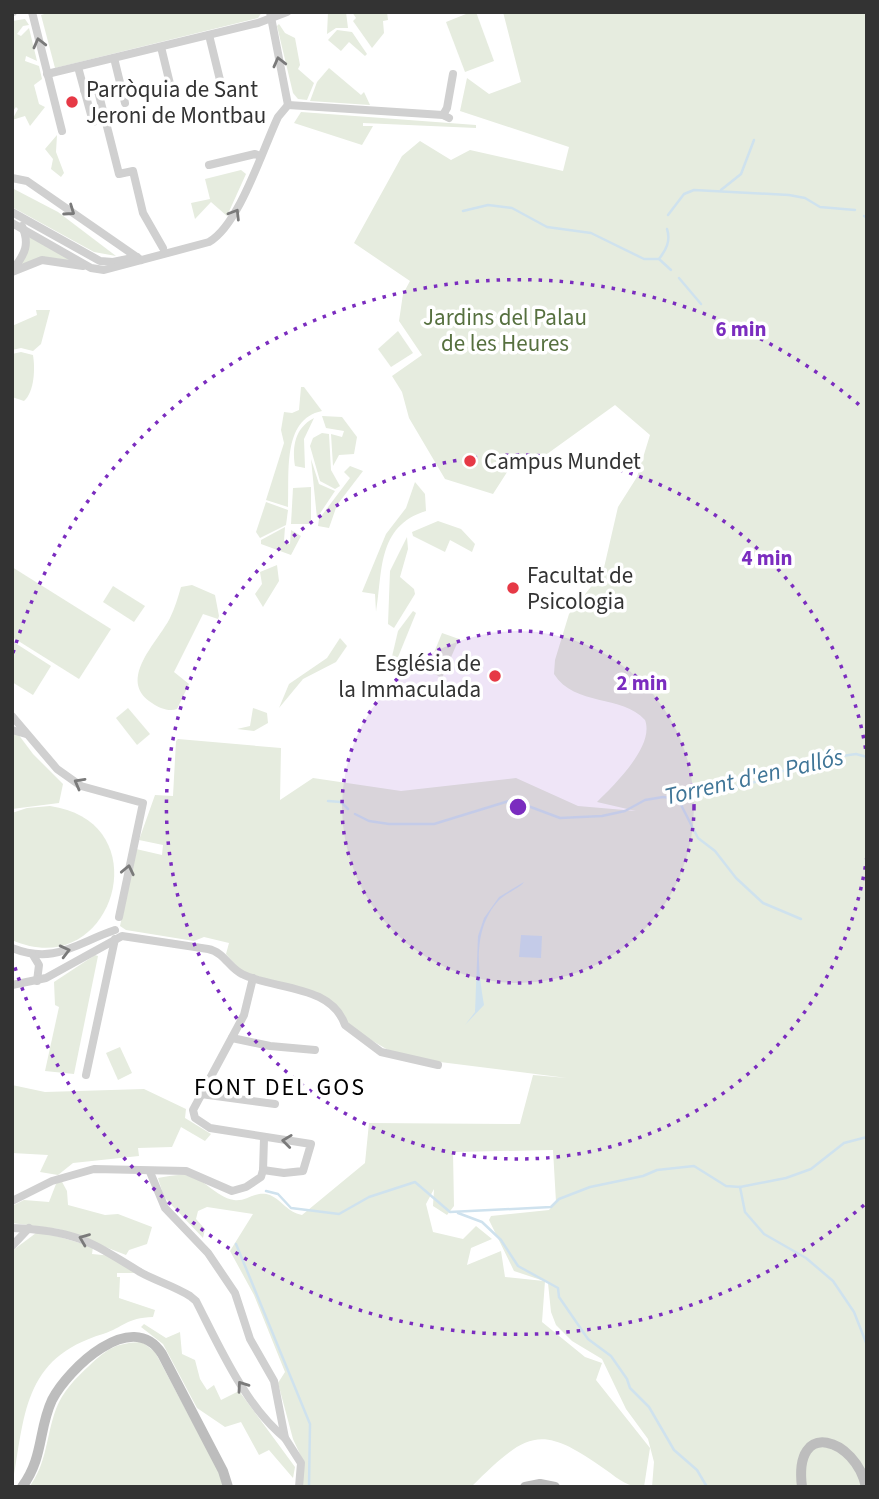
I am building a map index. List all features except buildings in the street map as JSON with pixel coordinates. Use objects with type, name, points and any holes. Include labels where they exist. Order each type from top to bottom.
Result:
[{"type":"street","points":[[32,12],[62,131]]},
{"type":"street","points":[[47,74],[209,35],[287,12]]},
{"type":"street","points":[[270,15],[288,105]]},
{"type":"street","points":[[209,35],[220,80]]},
{"type":"street","points":[[161,47],[172,92]]},
{"type":"street","points":[[114,58],[125,103]]},
{"type":"street","points":[[78,67],[93,121]]},
{"type":"street","points":[[288,105],[446,117],[453,74]]},
{"type":"street","points":[[84,90],[97,87],[119,174],[133,171],[143,213],[163,248]]},
{"type":"street","points":[[12,212],[100,261],[139,258],[209,242],[220,234],[240,206],[278,117],[288,105]]},
{"type":"street","points":[[209,165],[255,154],[260,156]]},
{"type":"street","points":[[12,177],[27,181],[139,258]]},
{"type":"street","points":[[12,212],[24,229],[26,250],[12,271]]},
{"type":"street","points":[[12,223],[91,268]]},
{"type":"street","points":[[12,271],[29,263],[47,260],[91,268],[116,269],[139,258]]},
{"type":"street","points":[[12,716],[57,769],[81,786],[143,803],[119,917]]},
{"type":"street","points":[[12,730],[26,734]]},
{"type":"street","points":[[12,985],[37,981],[115,934]]},
{"type":"street","points":[[86,1075],[115,934]]},
{"type":"street","points":[[12,948],[33,955],[72,950],[115,934],[216,950],[239,973],[321,997],[343,1019],[345,1026],[381,1052],[438,1065]]},
{"type":"street","points":[[33,955],[39,965],[37,981]]},
{"type":"street","points":[[253,978],[244,1014],[193,1110],[195,1118],[210,1128],[311,1144],[303,1171],[284,1173],[263,1170]]},
{"type":"street","points":[[232,1038],[270,1046],[315,1050]]},
{"type":"street","points":[[201,1094],[275,1104]]},
{"type":"street","points":[[12,1201],[52,1181],[89,1170],[189,1171],[222,1189],[235,1191],[261,1177],[264,1138]]},
{"type":"street","points":[[150,1172],[165,1208],[202,1247],[232,1286],[250,1339],[274,1381],[285,1438]]},
{"type":"street","points":[[12,1246],[29,1228]]},
{"type":"street","points":[[13,1231],[29,1228],[49,1229],[84,1239],[196,1301],[238,1381],[266,1423],[285,1438],[301,1463],[299,1487]]},
{"type":"street","points":[[22,1487],[36,1462],[48,1411],[59,1388],[106,1344],[135,1336],[151,1341],[162,1354],[223,1471],[228,1487]]},
{"type":"street","points":[[802,1487],[803,1455],[810,1445],[821,1442],[840,1448],[852,1457],[866,1487]]},
{"type":"street","points":[[525,1487],[540,1484],[555,1487]]},
{"type":"green space","points":[[51,12],[262,12],[258,18],[55,68],[41,15]]},
{"type":"green space","points":[[328,12],[346,12],[348,28],[336,28],[327,34]]},
{"type":"green space","points":[[352,12],[387,12],[388,20],[383,21],[384,33],[372,48],[353,21],[356,18]]},
{"type":"green space","points":[[476,12],[494,61],[465,72],[446,22]]},
{"type":"green space","name":"Jardins del Palau de les Heures","points":[[503,12],[867,12],[867,1487],[652,1487],[654,1462],[648,1439],[626,1409],[602,1359],[572,1341],[556,1325],[551,1312],[548,1283],[545,1281],[542,1322],[585,1357],[602,1363],[596,1380],[650,1448],[644,1487],[624,1482],[565,1445],[549,1440],[535,1440],[507,1454],[471,1487],[302,1487],[304,1463],[293,1439],[278,1383],[285,1372],[254,1295],[230,1251],[253,1214],[207,1207],[198,1211],[196,1219],[205,1229],[203,1238],[164,1197],[158,1178],[179,1175],[192,1177],[234,1200],[260,1194],[270,1195],[302,1215],[365,1163],[369,1123],[520,1124],[533,1075],[567,1078],[400,1057],[354,1030],[317,994],[241,971],[226,954],[229,943],[204,937],[194,941],[126,930],[120,926],[136,849],[162,855],[163,845],[139,840],[155,795],[173,796],[178,739],[281,748],[280,800],[313,778],[401,791],[516,778],[578,806],[636,811],[597,802],[639,753],[647,730],[645,720],[624,706],[574,691],[554,674],[555,660],[569,614],[603,572],[618,507],[637,477],[650,435],[615,405],[522,472],[511,466],[493,494],[445,479],[409,418],[402,392],[392,376],[422,355],[399,321],[403,294],[410,281],[354,243],[402,156],[420,141],[451,160],[470,150],[563,171],[569,147],[460,111],[467,78],[489,94],[521,82]],"holes":[[[553,1150],[556,1202],[549,1210],[491,1216],[489,1220],[514,1271],[544,1281],[505,1277],[501,1251],[467,1265],[471,1248],[492,1239],[476,1226],[463,1239],[433,1232],[426,1204],[434,1189],[433,1206],[447,1215],[454,1206],[453,1152]]]},
{"type":"green space","points":[[25,19],[29,25],[23,26],[17,34],[21,36],[29,28],[37,61],[26,56],[25,61],[39,66],[42,79],[34,85],[39,104],[45,107],[30,126],[25,116],[12,120],[18,109],[16,107],[12,112],[12,21]]},
{"type":"green space","points":[[279,24],[285,33],[295,38],[300,65],[298,69],[314,83],[307,100],[298,99],[293,93],[277,26]]},
{"type":"green space","points":[[337,30],[352,32],[367,54],[365,56],[349,42],[341,51],[328,40]]},
{"type":"green space","points":[[329,68],[361,95],[364,92],[370,105],[310,101],[317,82]]},
{"type":"green space","points":[[301,112],[476,125],[476,128],[363,123],[363,126],[373,126],[362,145],[294,123]]},
{"type":"green space","points":[[57,135],[56,152],[64,173],[61,177],[51,169],[53,159],[45,149]]},
{"type":"green space","points":[[241,170],[246,174],[227,216],[211,202],[195,219],[191,203],[210,199],[205,179]]},
{"type":"green space","points":[[12,188],[58,212],[116,256],[94,252],[12,207]]},
{"type":"green space","points":[[28,234],[79,263],[54,258],[19,265]]},
{"type":"green space","points":[[36,310],[50,310],[41,344],[33,351],[21,348],[12,350],[12,326],[37,315]]},
{"type":"green space","points":[[398,331],[413,353],[391,367],[378,349]]},
{"type":"green space","points":[[21,352],[33,355],[34,360],[32,385],[24,401],[12,397],[12,354]]},
{"type":"green space","points":[[301,387],[304,387],[322,411],[309,416],[294,437],[290,450],[288,507],[266,500],[284,443],[281,430],[284,412],[299,410]]},
{"type":"green space","points":[[322,416],[342,417],[357,437],[354,454],[339,455],[333,466],[331,434],[342,437],[344,431],[326,428]]},
{"type":"green space","points":[[314,418],[304,439],[305,468],[295,466],[296,438],[303,427]]},
{"type":"green space","points":[[322,433],[329,434],[331,470],[340,486],[335,489],[320,481],[310,446],[313,438]]},
{"type":"green space","points":[[311,459],[319,484],[335,491],[317,518]]},
{"type":"green space","points":[[350,466],[363,471],[337,505],[329,528],[318,526],[319,519],[350,478],[344,472]]},
{"type":"green space","points":[[415,482],[425,494],[426,511],[410,518],[398,528],[390,540],[382,567],[376,612],[375,594],[362,592],[386,534],[406,508]]},
{"type":"green space","points":[[311,487],[311,524],[291,524],[293,488]]},
{"type":"green space","points":[[266,502],[288,510],[286,525],[260,538],[256,532]]},
{"type":"green space","points":[[438,521],[461,529],[475,544],[472,552],[450,540],[445,552],[413,536],[412,532]]},
{"type":"green space","points":[[285,527],[284,541],[290,544],[291,530],[301,536],[291,555],[261,544],[261,540]]},
{"type":"green space","points":[[407,537],[408,549],[400,577],[414,589],[415,594],[394,628],[388,624],[390,571]]},
{"type":"green space","points":[[277,565],[279,581],[263,607],[255,594],[262,584],[260,572]]},
{"type":"green space","points":[[12,567],[111,629],[79,679],[12,637]]},
{"type":"green space","points":[[192,585],[215,595],[219,616],[218,619],[203,614],[174,672],[189,684],[177,709],[167,710],[155,705],[142,694],[138,683],[139,672],[170,618],[181,587]]},
{"type":"green space","points":[[113,586],[145,606],[134,622],[103,602]]},
{"type":"green space","points":[[413,611],[416,613],[394,667],[390,665],[398,631]]},
{"type":"green space","points":[[442,633],[459,639],[442,678],[427,670]]},
{"type":"green space","points":[[340,638],[347,646],[336,662],[303,679],[279,708],[289,684],[327,658]]},
{"type":"green space","points":[[12,641],[51,666],[33,695],[12,682]]},
{"type":"green space","points":[[128,708],[150,734],[137,745],[116,718]]},
{"type":"green space","points":[[253,708],[267,713],[268,723],[254,731],[237,729],[250,726]]},
{"type":"green space","points":[[12,726],[33,754],[63,784],[59,803],[12,809]]},
{"type":"green space","points":[[50,806],[85,818],[106,840],[114,867],[111,896],[98,922],[76,940],[47,948],[12,940],[12,813],[27,808]]},
{"type":"green space","points":[[95,955],[98,956],[74,1074],[45,1071],[59,1007],[55,1005],[54,982]]},
{"type":"green space","points":[[120,1047],[132,1073],[118,1080],[106,1053]]},
{"type":"green space","points":[[12,1085],[45,1092],[144,1089],[186,1109],[185,1118],[211,1134],[205,1141],[181,1127],[172,1147],[138,1148],[139,1156],[73,1163],[58,1175],[40,1172],[48,1155],[12,1153]]},
{"type":"green space","points":[[61,1180],[67,1191],[68,1205],[105,1215],[118,1214],[152,1227],[147,1244],[129,1250],[126,1255],[59,1229],[12,1223],[12,1206],[24,1200],[49,1202],[56,1184]]},
{"type":"green space","points":[[43,1232],[93,1247],[92,1254],[113,1256],[138,1273],[117,1273],[117,1277],[120,1277],[119,1298],[155,1310],[153,1317],[131,1321],[76,1345],[56,1358],[42,1374],[25,1414],[12,1487],[12,1251],[36,1233]]},
{"type":"green space","points":[[144,1324],[166,1338],[180,1332],[182,1354],[195,1360],[200,1379],[207,1390],[214,1385],[221,1400],[239,1391],[295,1467],[293,1478],[269,1450],[259,1455],[241,1422],[225,1427],[197,1408],[163,1344],[141,1327]]},
{"type":"green space","points":[[142,1342],[155,1352],[219,1472],[224,1487],[29,1487],[43,1459],[56,1409],[70,1386],[107,1351],[119,1345]]},
{"type":"water","points":[[524,882],[499,900],[484,924],[479,964],[484,1005],[465,1025],[475,1012],[478,936],[484,918],[499,897]]},
{"type":"water","points":[[521,935],[542,936],[541,958],[519,957]]},
{"type":"waterway","points":[[721,190],[741,174],[754,140]]},
{"type":"waterway","points":[[668,215],[684,194],[694,190],[789,195],[805,198],[820,207],[855,210]]},
{"type":"waterway","points":[[463,211],[488,205],[512,208],[547,227],[591,233],[644,259],[659,259],[667,245],[667,229]]},
{"type":"waterway","points":[[659,259],[671,270]]},
{"type":"waterway","points":[[679,278],[701,304]]},
{"type":"waterway","name":"Torrent d'en Pallós","points":[[355,814],[369,821],[389,824],[434,824],[512,800],[560,818],[602,816],[625,811],[645,800],[663,797],[678,799],[699,790],[728,788],[768,779],[800,762],[856,754],[867,757]]},
{"type":"waterway","points":[[678,799],[698,838],[715,851],[736,878],[763,903],[801,919]]},
{"type":"waterway","points":[[328,801],[341,802],[348,809]]},
{"type":"waterway","points":[[266,1191],[278,1194],[291,1208],[339,1214],[369,1197],[415,1182],[450,1212],[551,1207],[559,1199],[590,1187],[643,1176],[657,1170],[694,1166],[726,1186],[740,1187],[786,1178],[811,1169],[844,1143],[867,1137]]},
{"type":"waterway","points":[[740,1187],[745,1212],[764,1234],[806,1258],[833,1281],[854,1312],[867,1345]]},
{"type":"waterway","points":[[458,1213],[482,1222],[501,1240],[518,1266],[558,1288],[559,1297],[588,1339],[611,1356],[630,1388],[649,1407],[674,1450],[697,1470],[707,1487]]},
{"type":"waterway","points":[[236,1244],[310,1424],[309,1487]]},
{"type":"place","name":"Parròquia de Sant Jeroni de Montbau","points":[[72,102]]},
{"type":"place","name":"Campus Mundet","points":[[470,461]]},
{"type":"place","name":"Facultat de Psicologia","points":[[513,588]]},
{"type":"place","name":"Església de la Immaculada","points":[[495,676]]},
{"type":"district","name":"FONT DEL GOS","points":[[280,1087]]}]
